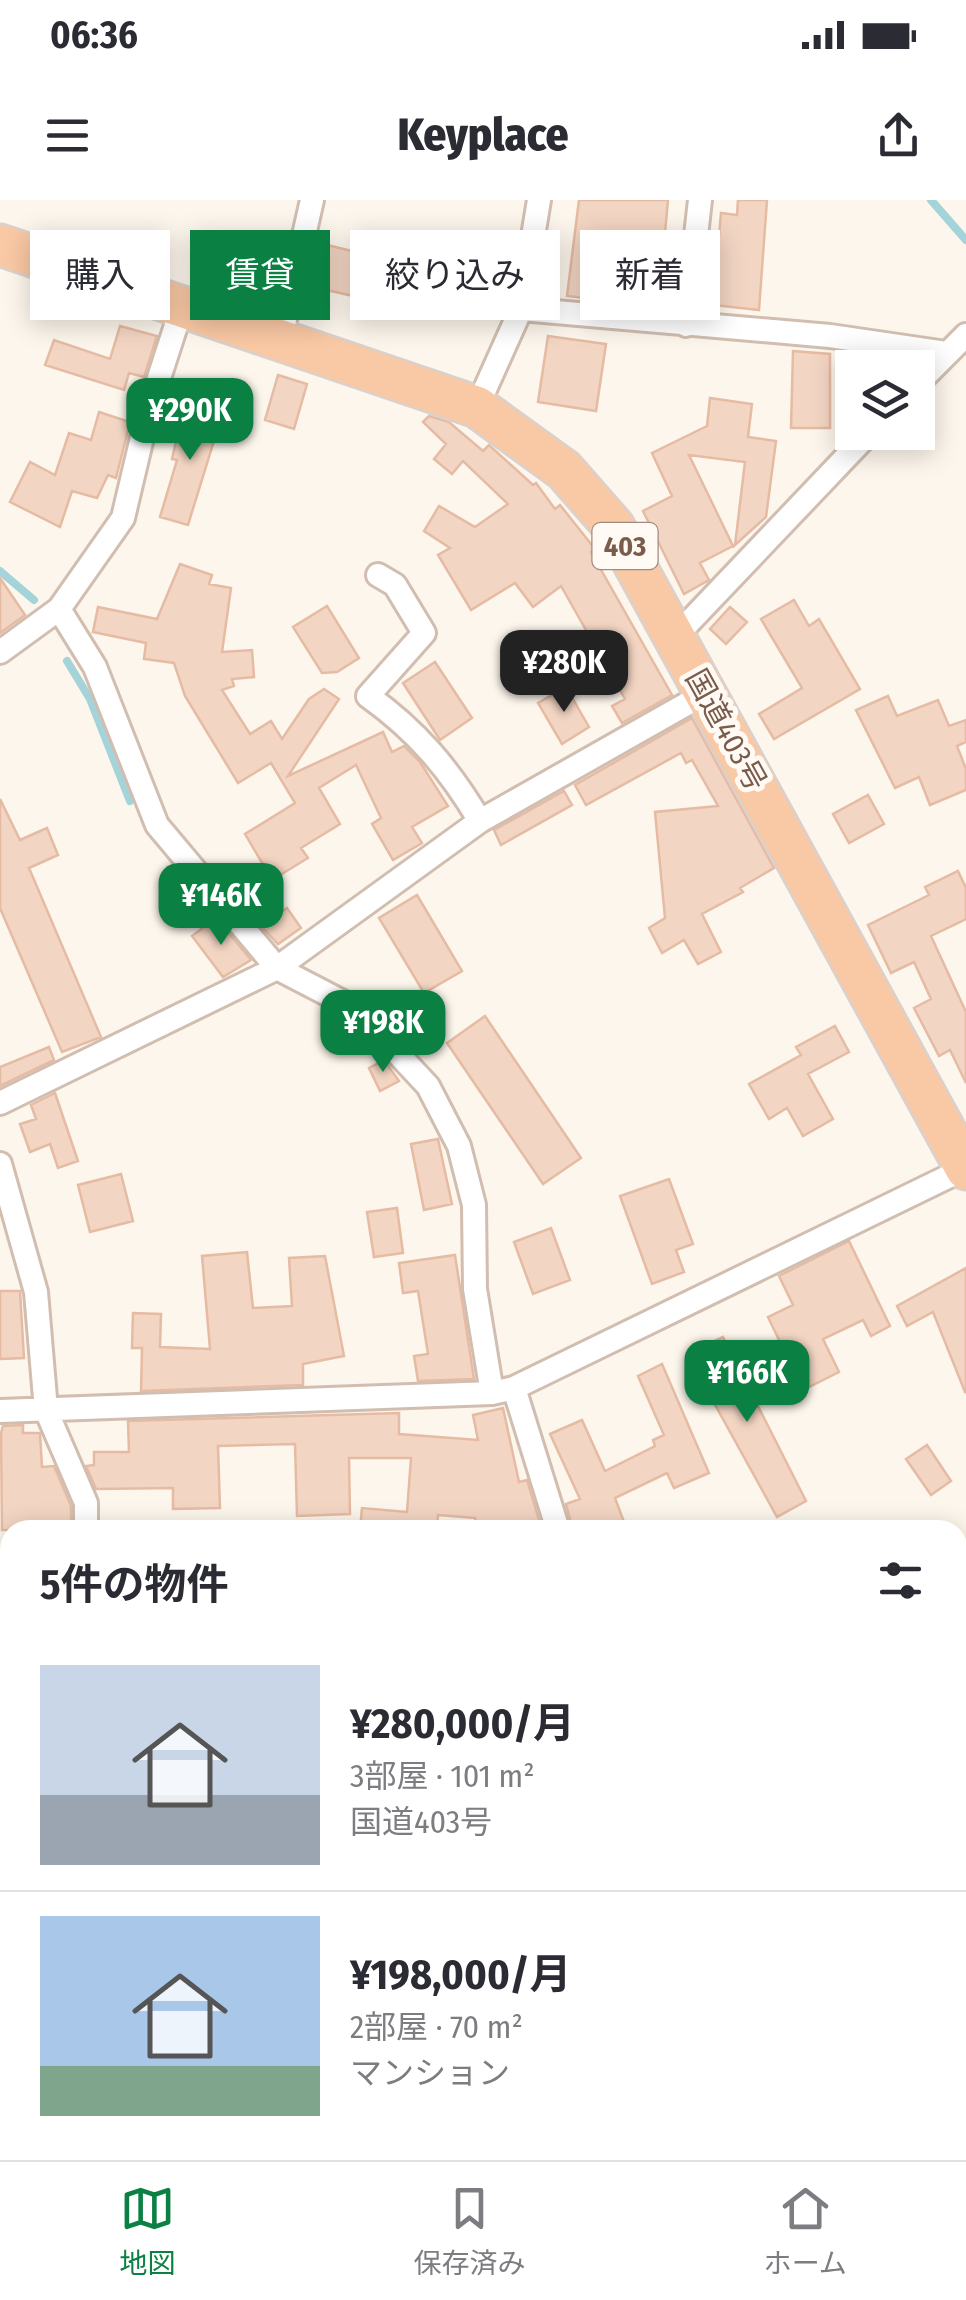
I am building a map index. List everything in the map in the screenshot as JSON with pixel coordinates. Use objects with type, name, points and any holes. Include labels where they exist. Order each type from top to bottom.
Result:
[{"type":"highway","name":"国道403号","points":[[0,245],[477,407],[564,470],[614,527],[966,1169]]},
{"type":"street","points":[[280,337],[312,200]]},
{"type":"street","points":[[534,230],[539,200]]},
{"type":"street","points":[[686,326],[700,200]]},
{"type":"street","points":[[0,652],[59,609],[123,518],[148,412],[183,304]]},
{"type":"street","points":[[560,314],[830,336],[946,354]]},
{"type":"street","points":[[477,407],[516,320]]},
{"type":"street","points":[[935,365],[966,334]]},
{"type":"street","points":[[675,637],[853,450]]},
{"type":"street","points":[[378,576],[395,585],[424,633],[368,696],[406,723],[448,767],[480,821]]},
{"type":"street","points":[[59,609],[95,667],[157,825],[277,968],[356,1009],[428,1086],[459,1146],[474,1205],[476,1288],[503,1390],[554,1520]]},
{"type":"street","points":[[0,1103],[277,968],[480,821],[706,693]]},
{"type":"street","points":[[0,1164],[36,1292],[46,1410],[86,1503],[86,1520]]},
{"type":"street","points":[[0,1411],[503,1390],[966,1169]]},
{"type":"building","points":[[579,200],[668,200],[665,230],[580,230],[580,297],[567,296]]},
{"type":"building","points":[[738,200],[767,200],[759,310],[720,306],[721,213],[737,215]]},
{"type":"building","points":[[330,246],[350,251],[350,295],[330,291]]},
{"type":"building","points":[[120,326],[157,336],[144,377],[129,373],[124,390],[45,365],[54,340],[110,359]]},
{"type":"building","points":[[548,336],[606,344],[596,411],[538,402]]},
{"type":"building","points":[[793,351],[830,354],[830,428],[791,428]]},
{"type":"building","points":[[278,375],[307,384],[294,429],[265,420]]},
{"type":"building","points":[[710,398],[752,404],[748,437],[776,441],[766,517],[735,545],[745,462],[689,455],[733,546],[700,563],[709,580],[684,594],[643,511],[672,496],[652,453],[707,426]]},
{"type":"building","points":[[184,406],[221,418],[188,525],[160,517],[177,460],[172,459]]},
{"type":"building","points":[[99,412],[130,422],[116,478],[108,475],[97,498],[72,491],[60,527],[10,502],[30,462],[55,475],[69,433],[91,440]]},
{"type":"building","points":[[429,416],[449,422],[483,451],[489,445],[533,485],[536,483],[555,509],[560,505],[595,549],[591,552],[672,695],[622,723],[612,706],[625,699],[561,586],[533,607],[515,583],[471,610],[438,555],[450,548],[424,531],[439,506],[475,527],[508,504],[463,461],[452,474],[434,459],[446,444],[423,422]]},
{"type":"building","points":[[180,564],[212,575],[209,584],[231,588],[222,652],[252,650],[254,677],[232,679],[234,686],[222,690],[250,734],[271,721],[282,739],[309,699],[324,689],[339,699],[288,776],[383,732],[392,752],[404,746],[420,762],[448,806],[412,827],[422,843],[393,860],[372,824],[381,818],[356,765],[319,788],[340,824],[301,848],[308,858],[272,880],[245,834],[295,803],[271,763],[238,783],[185,696],[174,663],[144,659],[146,643],[93,632],[98,607],[157,619]]},
{"type":"building","points":[[0,578],[25,615],[0,633]]},
{"type":"building","points":[[794,600],[809,626],[819,619],[860,689],[774,739],[759,714],[802,688],[761,619]]},
{"type":"building","points":[[327,606],[359,658],[337,672],[322,673],[293,627]]},
{"type":"building","points":[[730,607],[747,622],[726,644],[710,629]]},
{"type":"building","points":[[435,662],[472,718],[440,740],[403,683]]},
{"type":"building","points":[[566,687],[589,727],[562,744],[538,703]]},
{"type":"building","points":[[888,696],[897,716],[938,700],[949,726],[966,720],[966,742],[957,746],[966,769],[966,790],[930,805],[919,777],[895,788],[856,710]]},
{"type":"building","points":[[692,718],[774,868],[740,888],[743,892],[702,914],[721,952],[698,964],[684,940],[662,953],[649,928],[665,918],[655,812],[718,806],[692,760],[686,763],[681,753],[586,805],[575,785]]},
{"type":"building","points":[[564,791],[572,805],[501,845],[494,830]]},
{"type":"building","points":[[868,795],[884,824],[849,843],[833,814]]},
{"type":"building","points":[[0,799],[20,840],[47,828],[58,855],[29,868],[101,1037],[62,1052],[0,908]]},
{"type":"building","points":[[958,871],[966,888],[966,919],[931,936],[966,1012],[966,1083],[950,1050],[939,1056],[914,1008],[931,999],[914,962],[891,973],[868,925],[929,895],[925,887]]},
{"type":"building","points":[[417,895],[462,971],[424,993],[379,918]]},
{"type":"building","points":[[287,908],[301,928],[278,944],[261,926]]},
{"type":"building","points":[[216,918],[251,960],[223,977],[192,936]]},
{"type":"building","points":[[485,1016],[581,1158],[543,1184],[447,1043]]},
{"type":"building","points":[[835,1026],[849,1052],[808,1074],[833,1119],[803,1136],[787,1108],[769,1119],[749,1084],[801,1055],[796,1047]]},
{"type":"building","points":[[49,1047],[54,1060],[0,1086],[0,1067]]},
{"type":"building","points":[[384,1060],[399,1081],[380,1091],[369,1068]]},
{"type":"building","points":[[55,1093],[78,1161],[58,1168],[50,1144],[30,1152],[20,1124],[36,1119],[31,1105]]},
{"type":"building","points":[[438,1139],[452,1204],[424,1210],[411,1144]]},
{"type":"building","points":[[121,1174],[133,1221],[90,1232],[78,1185]]},
{"type":"building","points":[[669,1179],[693,1244],[676,1250],[684,1272],[652,1284],[620,1196]]},
{"type":"building","points":[[397,1208],[403,1253],[374,1257],[367,1212]]},
{"type":"building","points":[[551,1228],[570,1280],[533,1294],[514,1242]]},
{"type":"building","points":[[849,1241],[890,1326],[871,1336],[863,1320],[823,1339],[839,1372],[803,1390],[768,1317],[793,1305],[779,1276]]},
{"type":"building","points":[[247,1252],[253,1308],[292,1306],[289,1258],[325,1256],[344,1356],[303,1364],[303,1385],[141,1391],[142,1348],[132,1348],[133,1313],[161,1314],[160,1347],[210,1349],[202,1256]]},
{"type":"building","points":[[455,1255],[474,1379],[418,1381],[414,1356],[428,1354],[418,1291],[403,1293],[399,1263]]},
{"type":"building","points":[[966,1268],[965,1392],[933,1312],[907,1326],[897,1306]]},
{"type":"building","points":[[0,1291],[20,1291],[24,1358],[0,1359]]},
{"type":"building","points":[[723,1337],[806,1501],[777,1517],[687,1354]]},
{"type":"building","points":[[662,1364],[709,1473],[674,1488],[667,1473],[615,1498],[623,1520],[570,1520],[566,1504],[580,1499],[550,1434],[582,1420],[605,1471],[655,1446],[653,1440],[664,1435],[638,1376]]},
{"type":"building","points":[[503,1408],[519,1482],[527,1480],[539,1520],[476,1520],[438,1515],[438,1520],[361,1520],[362,1508],[407,1512],[411,1458],[349,1458],[350,1514],[297,1516],[295,1444],[218,1446],[220,1508],[173,1509],[173,1488],[96,1489],[86,1466],[94,1465],[94,1452],[129,1452],[128,1421],[399,1413],[399,1434],[478,1440],[473,1415]]},
{"type":"building","points":[[23,1425],[23,1433],[40,1433],[42,1467],[54,1466],[71,1506],[71,1520],[2,1520],[3,1426]]},
{"type":"building","points":[[927,1445],[951,1481],[931,1495],[906,1459]]},
{"type":"waterway","points":[[931,200],[966,240]]},
{"type":"waterway","points":[[0,571],[34,600]]},
{"type":"waterway","points":[[67,661],[90,699],[130,801]]}]
